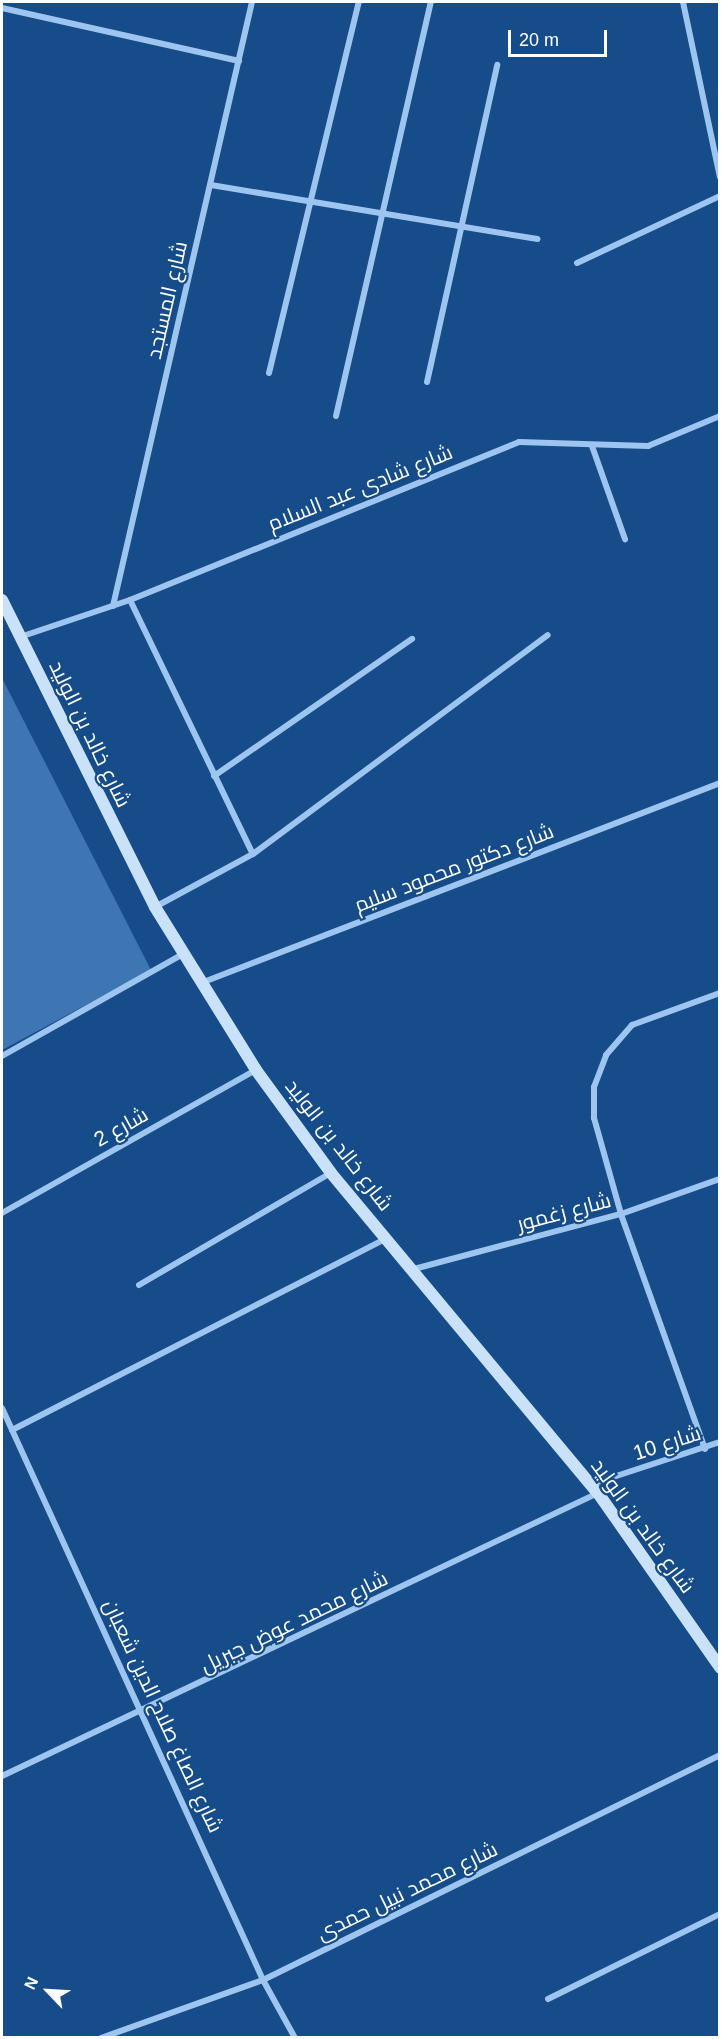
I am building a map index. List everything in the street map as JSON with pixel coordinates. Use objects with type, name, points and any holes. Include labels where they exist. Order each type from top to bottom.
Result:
[{"type":"street","name":"شارع المستجد","points":[[113,606],[252,2]]},
{"type":"street","points":[[269,373],[359,2]]},
{"type":"street","points":[[336,416],[431,2]]},
{"type":"street","points":[[683,2],[720,177]]},
{"type":"street","points":[[2,8],[238,61]]},
{"type":"street","points":[[428,382],[496,65]]},
{"type":"street","points":[[211,185],[538,239]]},
{"type":"street","points":[[577,263],[720,196]]},
{"type":"street","name":"شارع شادى عبد السلام","points":[[20,637],[130,600],[519,442],[648,446],[720,417]]},
{"type":"street","points":[[592,446],[625,539]]},
{"type":"street","name":"شارع خالد بن الوليد","points":[[2,600],[155,907],[181,955],[256,1070],[331,1173],[389,1238],[595,1489],[720,1667]]},
{"type":"street","points":[[130,600],[253,854]]},
{"type":"street","points":[[155,907],[253,854],[548,635]]},
{"type":"street","points":[[214,776],[412,639]]},
{"type":"street","name":"شارع دكتور محمود سليم","points":[[200,983],[720,783]]},
{"type":"street","points":[[2,1056],[181,955]]},
{"type":"street","points":[[705,1449],[621,1214],[594,1118],[594,1088],[606,1055],[632,1025],[720,993]]},
{"type":"street","name":"شارع 2","points":[[2,1213],[256,1070]]},
{"type":"street","points":[[139,1285],[331,1173]]},
{"type":"street","name":"شارع زغمور","points":[[414,1269],[621,1214],[720,1179]]},
{"type":"street","points":[[12,1430],[389,1238]]},
{"type":"street","name":"شارع الصاغ صلاح الدين شعبان","points":[[2,1408],[145,1712],[264,1980],[295,2037]]},
{"type":"street","name":"شارع 10","points":[[595,1489],[720,1442]]},
{"type":"street","name":"شارع محمد عوض جبريل","points":[[2,1776],[145,1712],[595,1489]]},
{"type":"street","name":"شارع محمد نبيل حمدى","points":[[101,2037],[264,1980],[720,1755]]},
{"type":"street","points":[[548,1999],[720,1914]]},
{"type":"building","points":[[2,681],[151,970],[2,1050]]}]
